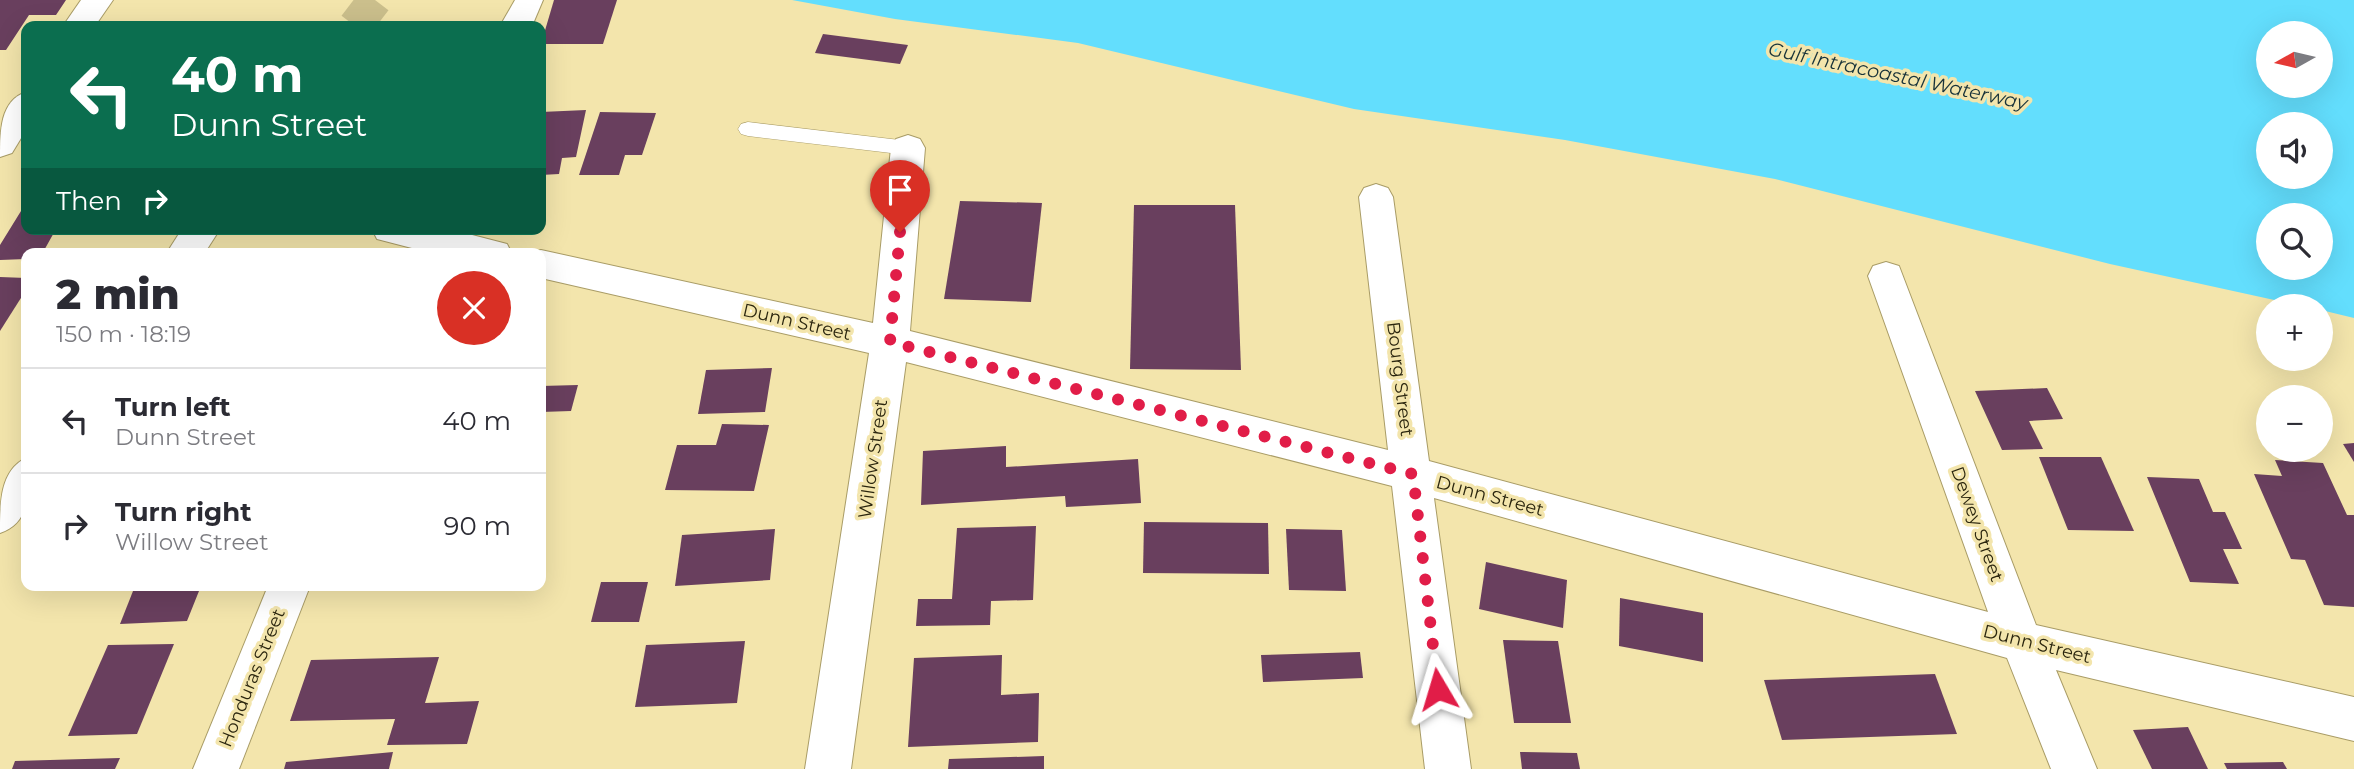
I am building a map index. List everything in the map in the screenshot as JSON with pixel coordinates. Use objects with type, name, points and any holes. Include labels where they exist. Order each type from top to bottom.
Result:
[{"type":"street","points":[[82,21],[97,0]]},
{"type":"street","name":"Willow Street","points":[[828,769],[890,342],[908,148]]},
{"type":"street","name":"Bourg Street","points":[[1376,197],[1413,474],[1448,769]]},
{"type":"street","points":[[410,235],[464,248]]},
{"type":"street","name":"Dunn Street","points":[[546,265],[890,342],[1413,474],[2023,642],[2354,719]]},
{"type":"street","name":"Dewey Street","points":[[1886,276],[2006,603],[2074,769]]},
{"type":"street","points":[[0,515],[21,484]]},
{"type":"street","name":"Honduras Street","points":[[216,769],[287,591]]},
{"type":"lane","points":[[748,129],[908,148]]},
{"type":"water","name":"Gulf Intracoastal Waterway","points":[[792,0],[2354,0],[2354,318],[2333,313],[2333,294],[2256,296],[2110,264],[1775,179],[1565,140],[1354,109],[1078,43],[895,19]]},
{"type":"building","points":[[0,0],[66,0],[56,15],[29,15],[25,21],[21,21],[21,27],[6,50],[0,50]]},
{"type":"building","points":[[554,0],[617,0],[603,44],[546,44],[546,27]]},
{"type":"building","points":[[823,34],[908,45],[900,64],[815,53]]},
{"type":"building","points":[[586,110],[576,157],[562,158],[559,174],[546,175],[546,112]]},
{"type":"building","points":[[600,112],[656,113],[642,155],[625,155],[619,175],[579,175]]},
{"type":"building","points":[[960,201],[1042,203],[1031,302],[944,299]]},
{"type":"building","points":[[1134,205],[1235,205],[1241,370],[1130,369]]},
{"type":"building","points":[[21,211],[21,235],[53,235],[45,248],[21,248],[21,259],[0,260],[0,245]]},
{"type":"building","points":[[0,277],[21,278],[21,298],[0,331]]},
{"type":"building","points":[[772,368],[765,412],[698,414],[706,370]]},
{"type":"building","points":[[578,385],[571,411],[546,412],[546,386]]},
{"type":"building","points":[[2047,388],[2063,419],[2029,421],[2043,449],[2002,450],[1975,391]]},
{"type":"building","points":[[722,424],[769,425],[754,491],[665,490],[677,445],[716,445]]},
{"type":"building","points":[[2354,443],[2354,462],[2343,444]]},
{"type":"building","points":[[1006,446],[1006,467],[1138,459],[1141,503],[1066,507],[1065,496],[921,505],[923,451]]},
{"type":"building","points":[[2039,457],[2101,457],[2134,531],[2068,530]]},
{"type":"building","points":[[2276,462],[2323,463],[2347,515],[2354,515],[2354,607],[2324,605],[2305,560],[2291,559],[2254,474],[2282,476]]},
{"type":"building","points":[[2147,477],[2199,479],[2213,512],[2225,512],[2242,549],[2223,549],[2239,584],[2190,582]]},
{"type":"building","points":[[1144,522],[1268,523],[1269,574],[1143,573]]},
{"type":"building","points":[[1036,526],[1033,600],[991,601],[990,625],[916,626],[918,599],[952,599],[957,528]]},
{"type":"building","points":[[775,529],[770,580],[675,586],[682,535]]},
{"type":"building","points":[[1286,529],[1342,530],[1346,591],[1289,590]]},
{"type":"building","points":[[1486,562],[1567,580],[1563,628],[1479,609]]},
{"type":"building","points":[[601,582],[648,582],[639,622],[591,622]]},
{"type":"building","points":[[133,591],[199,591],[187,621],[120,624]]},
{"type":"building","points":[[1620,598],[1703,613],[1703,662],[1619,646]]},
{"type":"building","points":[[1503,640],[1558,641],[1571,723],[1514,723]]},
{"type":"building","points":[[745,641],[737,703],[635,707],[646,645]]},
{"type":"building","points":[[174,644],[137,734],[68,736],[108,645]]},
{"type":"building","points":[[1360,652],[1363,678],[1263,682],[1261,655]]},
{"type":"building","points":[[1002,655],[1001,695],[1039,693],[1038,742],[908,747],[914,658]]},
{"type":"building","points":[[439,657],[425,703],[479,701],[467,744],[387,745],[395,719],[290,721],[311,660]]},
{"type":"building","points":[[1935,674],[1957,734],[1782,740],[1764,680]]},
{"type":"building","points":[[2188,727],[2208,769],[2152,769],[2133,730]]},
{"type":"building","points":[[393,752],[389,769],[284,769],[286,762]]},
{"type":"building","points":[[1520,752],[1577,753],[1580,769],[1522,769]]},
{"type":"building","points":[[1044,756],[1044,769],[948,769],[949,759]]},
{"type":"building","points":[[120,758],[115,769],[12,769],[15,761]]},
{"type":"building","points":[[2283,762],[2287,769],[2227,769],[2224,763]]},
{"type":"tunnel","points":[[359,21],[375,0]]},
{"type":"route","points":[[900,232],[890,342],[1413,474],[1438,689]]}]
